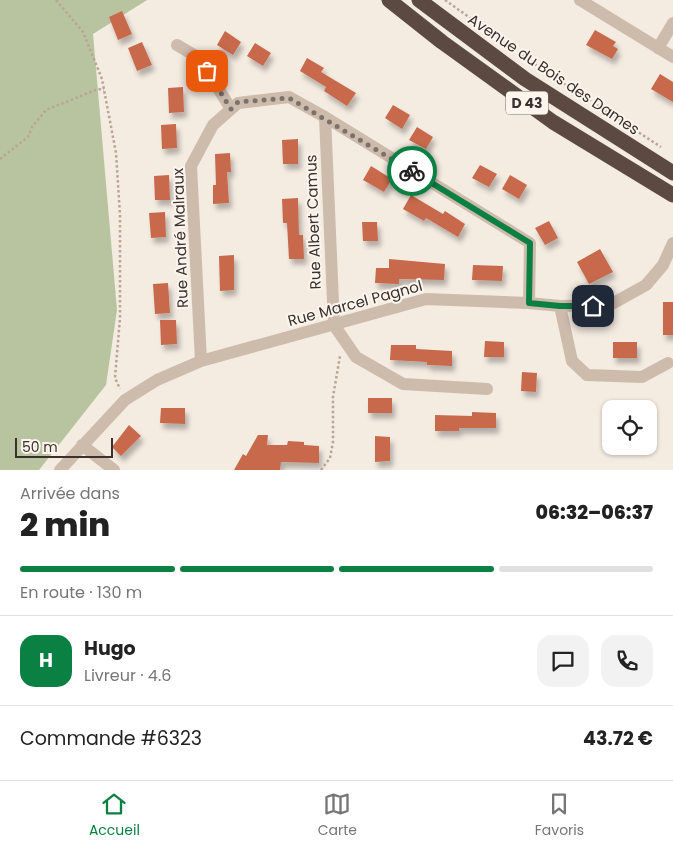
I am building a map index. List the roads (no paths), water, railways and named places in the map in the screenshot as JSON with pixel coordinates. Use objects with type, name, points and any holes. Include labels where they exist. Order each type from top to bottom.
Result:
[{"type":"highway","name":"D 43","points":[[389,0],[442,42],[553,122],[673,195]]},
{"type":"highway","name":"Avenue du Bois des Dames","points":[[419,0],[525,79],[673,173]]},
{"type":"street","points":[[580,0],[673,57]]},
{"type":"street","points":[[658,48],[673,23]]},
{"type":"street","points":[[177,45],[199,58],[231,109]]},
{"type":"street","name":"Rue André Malraux","points":[[201,361],[191,166],[213,125],[238,102],[289,98],[325,117],[530,243],[529,303]]},
{"type":"street","name":"Rue Albert Camus","points":[[325,117],[334,325]]},
{"type":"street","name":"Rue Marcel Pagnol","points":[[60,470],[124,400],[158,380],[201,361],[426,299],[560,306],[610,305],[646,285],[662,265],[673,243]]},
{"type":"street","points":[[560,306],[572,361],[587,376],[642,377],[668,364]]},
{"type":"street","points":[[334,325],[356,357],[403,384],[487,389]]},
{"type":"street","points":[[82,445],[114,470]]}]
